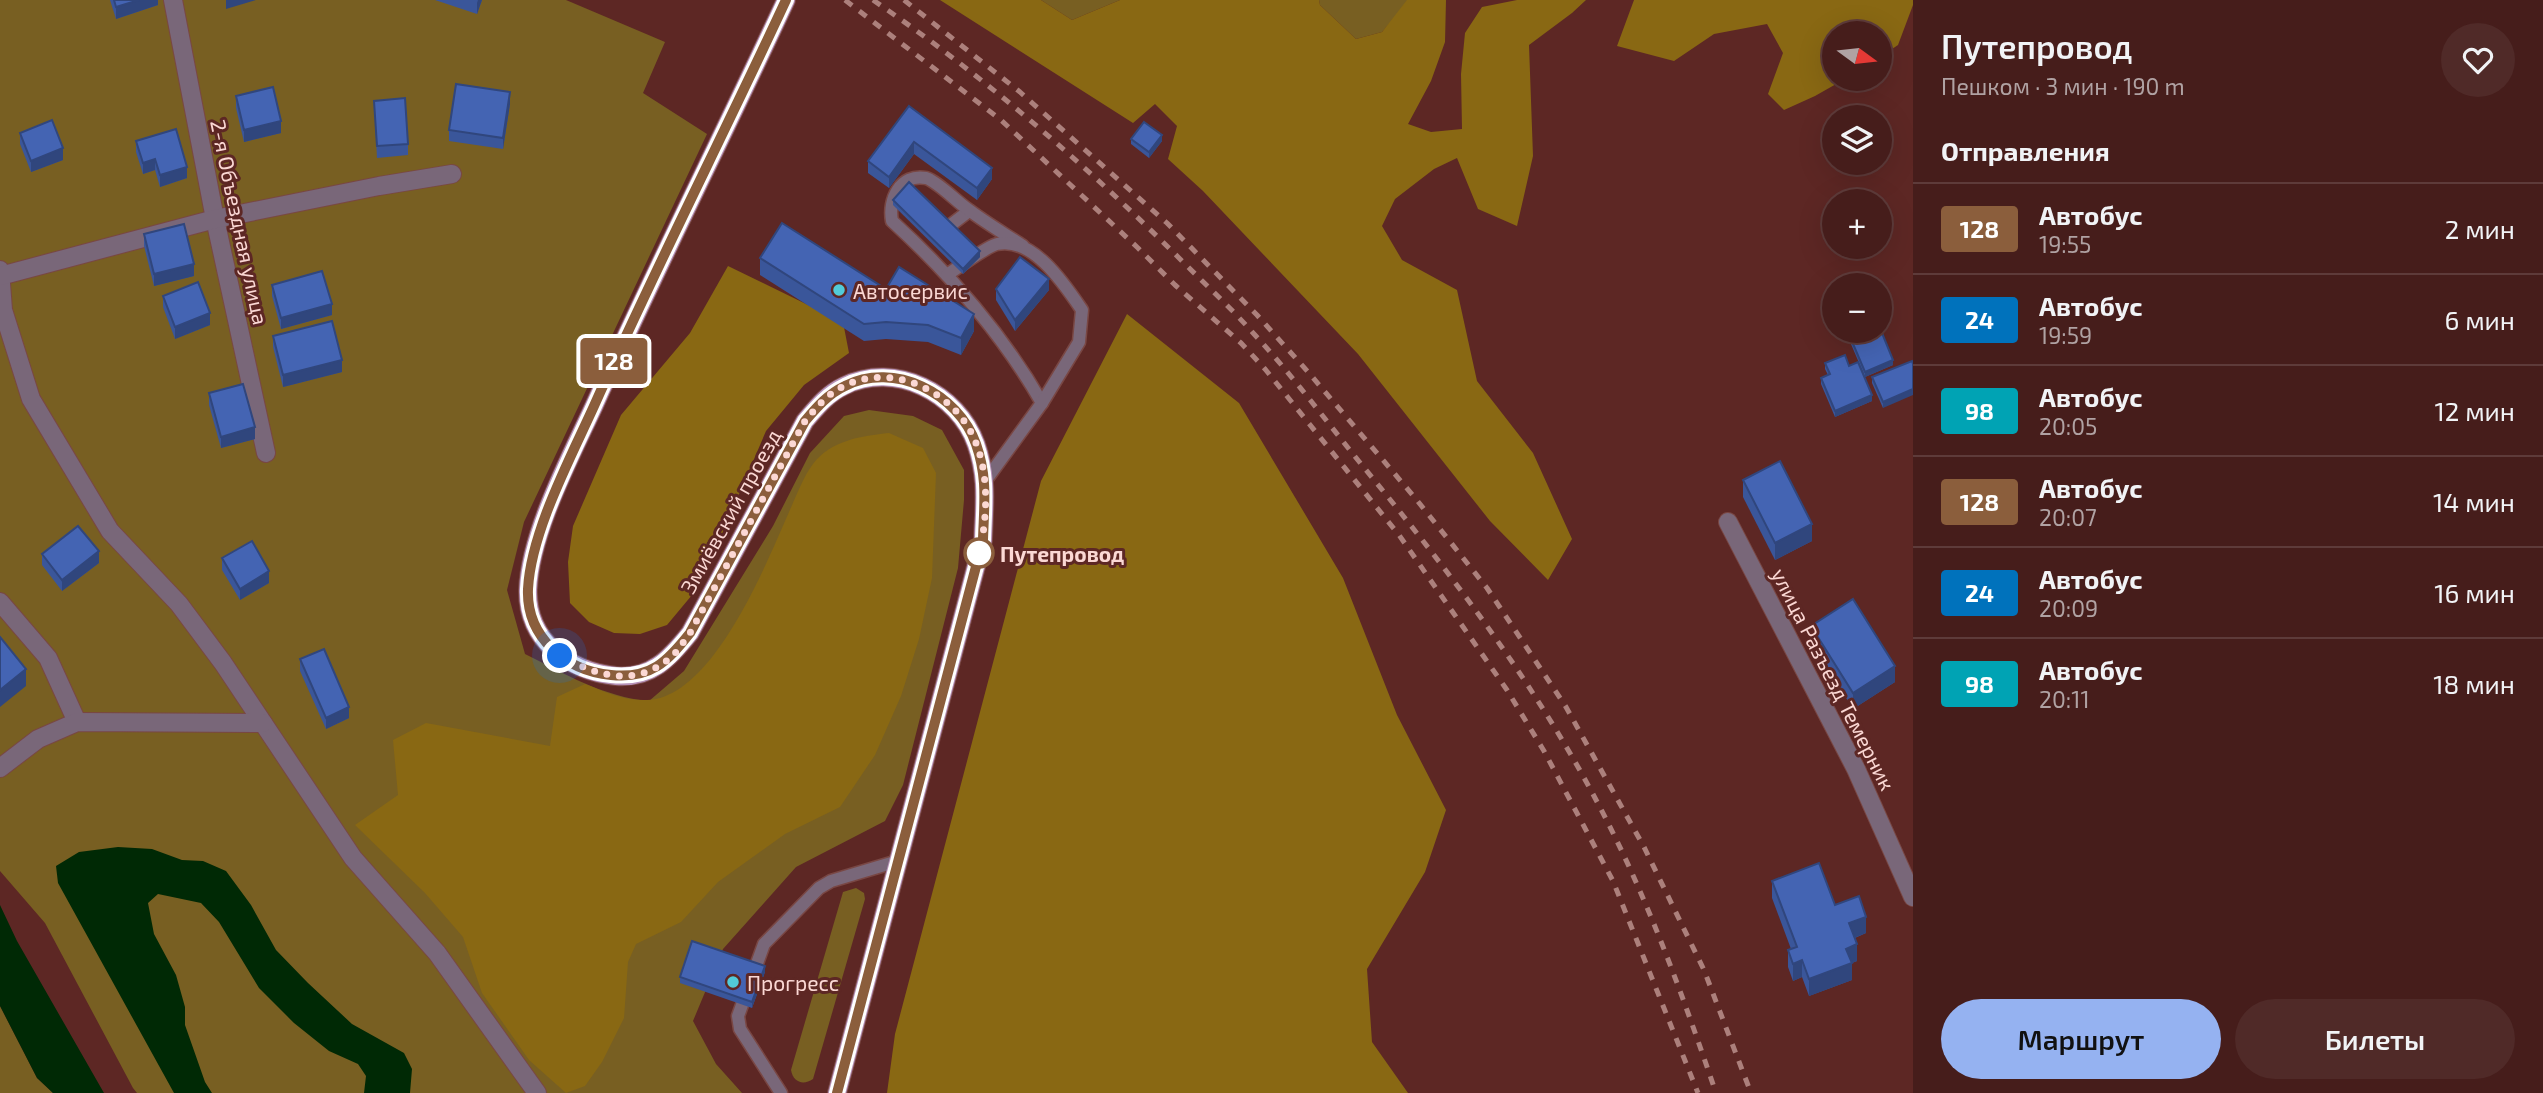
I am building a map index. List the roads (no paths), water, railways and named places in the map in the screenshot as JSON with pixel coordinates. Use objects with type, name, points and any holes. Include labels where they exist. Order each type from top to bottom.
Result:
[{"type":"main road","name":"Змиёвский проезд","points":[[786,0],[614,362],[546,518],[532,561],[528,591],[532,619],[542,640],[560,656],[601,674],[627,677],[649,671],[670,658],[690,633],[805,421],[823,400],[844,386],[865,378],[885,376],[931,390],[948,402],[964,421],[976,442],[986,480],[983,540],[837,1093]]},
{"type":"street","name":"2-я Объездная улица","points":[[173,0],[215,219],[266,453]]},
{"type":"street","points":[[452,174],[215,219],[1,274],[3,310],[31,399],[110,531],[179,604],[354,858],[437,953],[537,1093]]},
{"type":"street","name":"улица Разъезд Темерник","points":[[1728,522],[1856,769],[1913,897]]},
{"type":"street","points":[[0,602],[48,659],[77,722]]},
{"type":"street","points":[[0,768],[38,739],[77,722],[263,723]]},
{"type":"lane","points":[[986,480],[1042,404],[1079,342],[1082,310],[1059,276],[1023,246],[970,211],[928,178],[909,181],[901,186],[891,202],[892,221],[947,275],[1019,362],[1042,404]]},
{"type":"lane","points":[[920,247],[970,211]]},
{"type":"lane","points":[[947,275],[997,243],[1023,246]]},
{"type":"lane","points":[[781,1093],[740,1029],[738,1016],[764,944],[819,888],[831,881],[898,860]]},
{"type":"railway","points":[[845,0],[1001,120],[1175,285],[1241,343],[1399,535],[1507,690],[1544,751],[1613,881],[1698,1093]]},
{"type":"railway","points":[[873,0],[954,59],[1032,122],[1108,189],[1218,296],[1283,367],[1433,554],[1528,686],[1557,731],[1609,825],[1667,957],[1716,1093]]},
{"type":"railway","points":[[904,0],[1020,92],[1167,223],[1257,315],[1309,373],[1487,588],[1566,707],[1644,847],[1704,970],[1751,1093]]},
{"type":"place","name":"Автосервис","points":[[839,290]]},
{"type":"place","name":"Путепровод","points":[[979,553]]},
{"type":"place","name":"Прогресс","points":[[733,982]]}]
